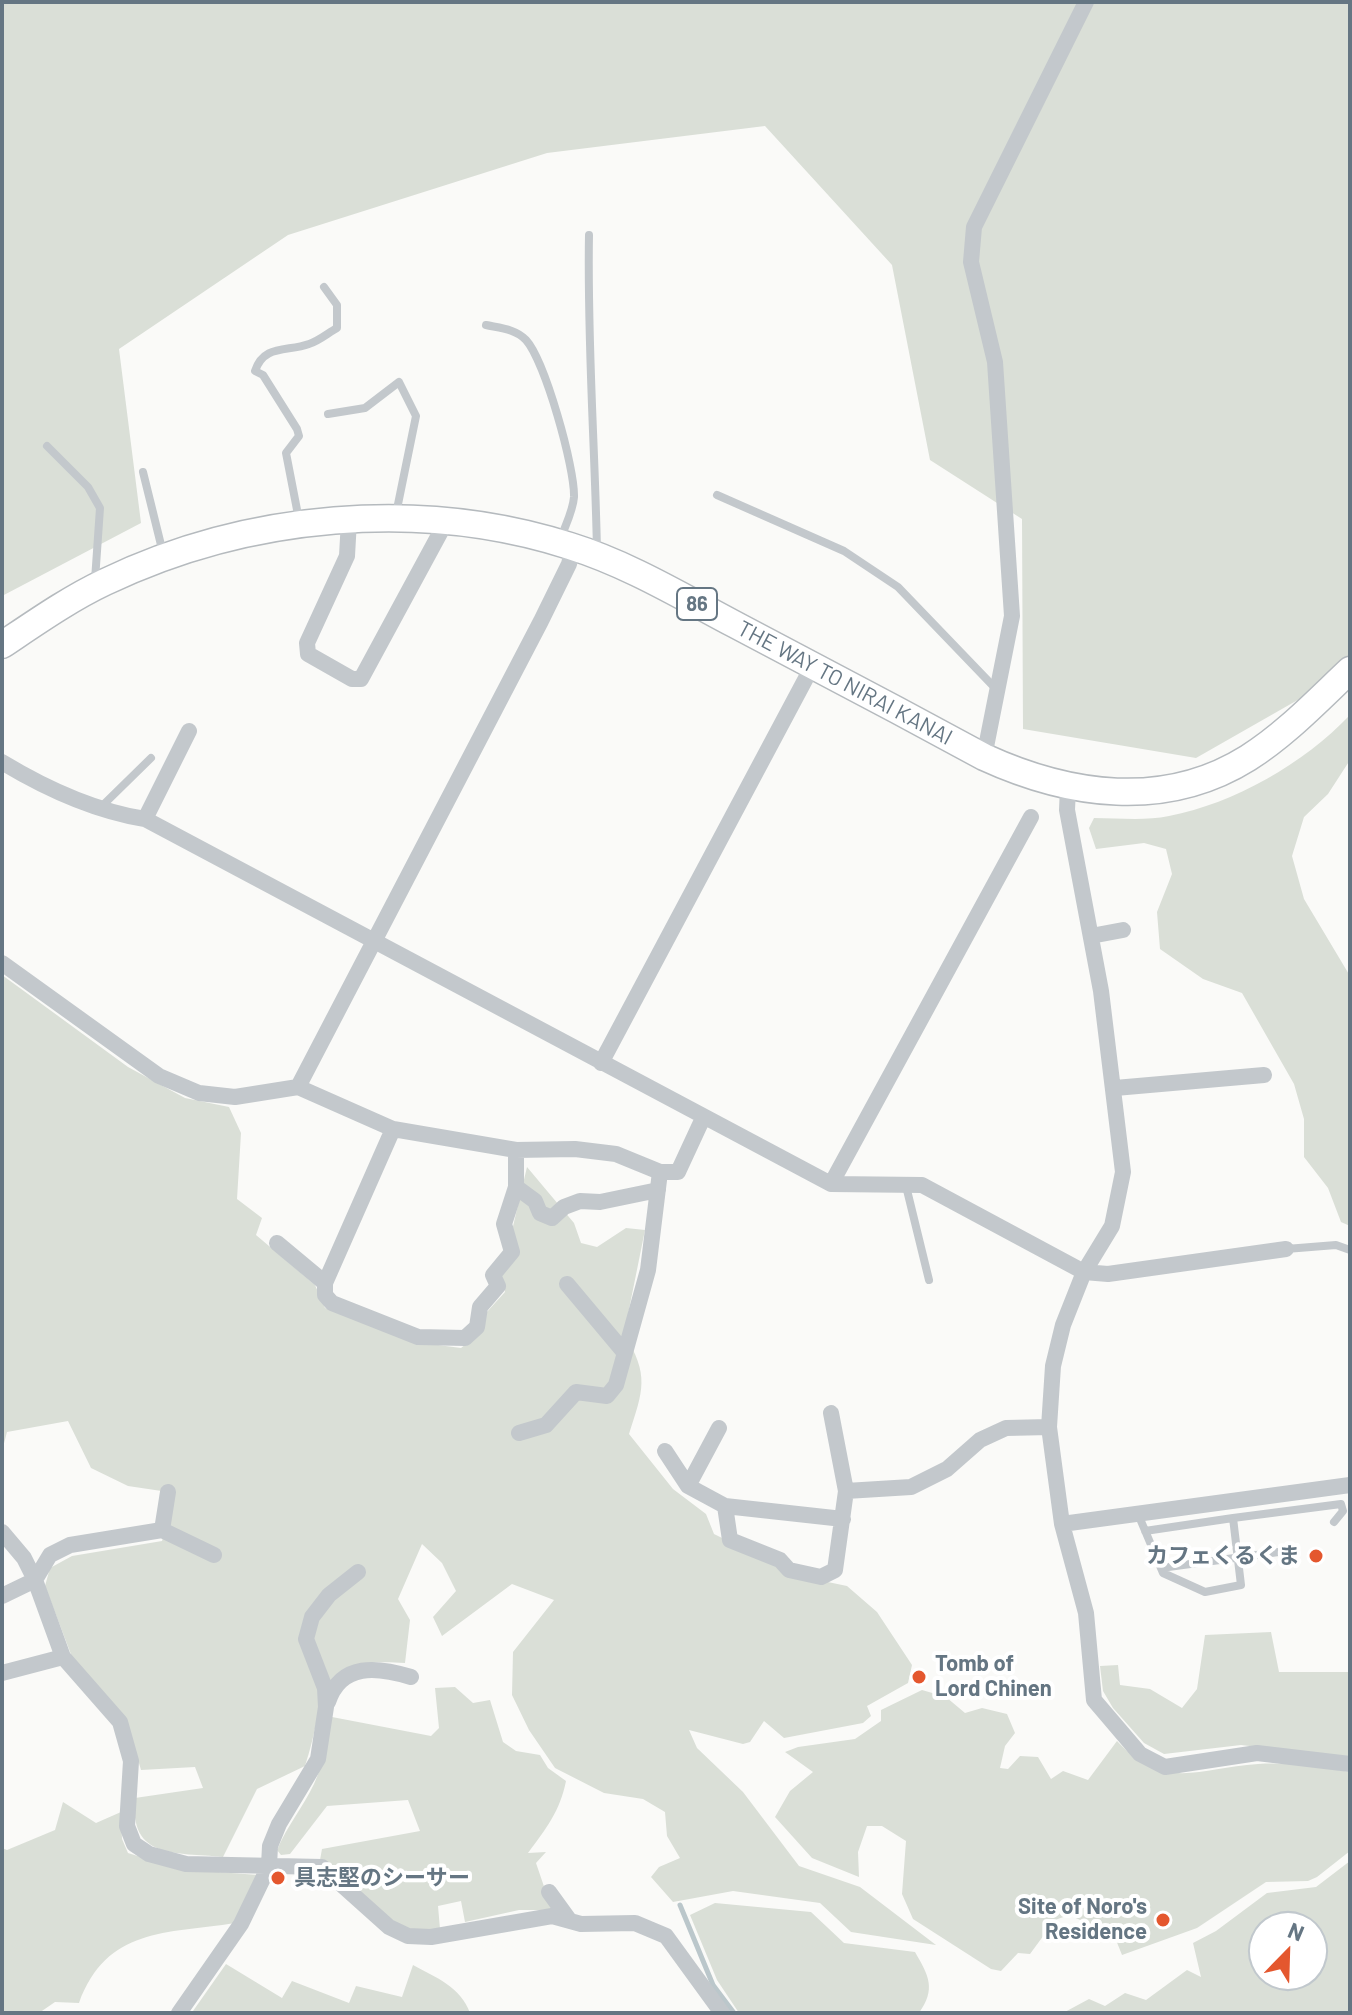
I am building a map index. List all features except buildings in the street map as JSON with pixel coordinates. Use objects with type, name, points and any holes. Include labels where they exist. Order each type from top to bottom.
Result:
[{"type":"main road","name":"THE WAY TO NIRAI KANAI","points":[[2,645],[94,589],[207,542],[300,524],[395,519],[446,522],[577,549],[667,589],[984,757],[1018,772],[1068,787],[1144,792],[1180,786],[1216,774],[1273,740],[1350,670]]},
{"type":"street","points":[[984,757],[1012,616],[995,362],[971,262],[974,227],[1086,2]]},
{"type":"street","points":[[349,520],[347,556],[307,643],[308,654],[352,679],[361,679],[446,522]]},
{"type":"street","points":[[298,1087],[577,549]]},
{"type":"street","points":[[601,1063],[813,665]]},
{"type":"street","points":[[145,819],[189,731]]},
{"type":"street","points":[[2,762],[31,780],[101,808],[145,819],[831,1184],[922,1185],[1084,1272],[1108,1274],[1286,1249]]},
{"type":"street","points":[[1068,787],[1067,810],[1115,1088],[1123,1172],[1120,1200],[1112,1226],[1084,1272],[1063,1325],[1053,1366],[1049,1427],[1062,1524],[1086,1613],[1094,1700],[1140,1754],[1165,1767],[1257,1753],[1350,1764]]},
{"type":"street","points":[[831,1184],[1031,817]]},
{"type":"street","points":[[1091,936],[1123,930]]},
{"type":"street","points":[[2,963],[159,1076],[199,1093],[235,1097],[298,1087],[393,1129],[516,1150],[575,1149],[616,1154],[660,1172],[678,1172],[703,1118]]},
{"type":"street","points":[[1115,1088],[1264,1075]]},
{"type":"street","points":[[393,1129],[325,1283],[325,1295],[332,1303],[418,1337],[465,1338],[477,1327],[480,1307],[498,1286],[493,1275],[512,1252],[504,1224],[516,1187],[516,1150]]},
{"type":"street","points":[[519,1433],[546,1425],[576,1392],[607,1396],[616,1385],[648,1270],[660,1172]]},
{"type":"street","points":[[516,1187],[535,1201],[540,1213],[552,1218],[564,1207],[580,1201],[600,1202],[658,1190]]},
{"type":"street","points":[[277,1243],[325,1283]]},
{"type":"street","points":[[567,1284],[624,1352]]},
{"type":"street","points":[[725,1506],[730,1540],[780,1560],[789,1570],[821,1577],[835,1570],[846,1491],[831,1413]]},
{"type":"street","points":[[846,1491],[911,1487],[947,1469],[980,1440],[1006,1428],[1049,1427]]},
{"type":"street","points":[[688,1486],[719,1428]]},
{"type":"street","points":[[665,1451],[688,1486],[725,1506],[843,1519]]},
{"type":"street","points":[[1062,1524],[1350,1485]]},
{"type":"street","points":[[162,1530],[168,1492]]},
{"type":"street","points":[[2,1596],[35,1580],[50,1555],[70,1545],[162,1530],[214,1555]]},
{"type":"street","points":[[2,1532],[24,1558],[35,1580],[63,1657],[120,1722],[131,1761],[127,1826],[134,1844],[149,1854],[186,1864],[322,1867],[389,1927],[408,1936],[431,1937],[552,1916],[570,1921],[635,1923],[666,1936],[722,2013]]},
{"type":"street","points":[[179,2013],[241,1924],[269,1866],[270,1846],[279,1824],[318,1759],[326,1707],[325,1688],[306,1639],[312,1617],[329,1595],[358,1572]]},
{"type":"street","points":[[2,1673],[63,1657]]},
{"type":"street","points":[[326,1707],[337,1684],[350,1673],[362,1669],[390,1670],[411,1677]]},
{"type":"street","points":[[549,1892],[570,1921]]},
{"type":"lane","points":[[577,549],[595,442],[588,334],[589,235]]},
{"type":"lane","points":[[300,524],[286,453],[299,436],[297,429],[263,375],[255,371],[258,360],[272,350],[310,344],[337,328],[337,305],[324,287]]},
{"type":"lane","points":[[486,325],[514,331],[526,340],[545,374],[573,477],[577,549]]},
{"type":"lane","points":[[328,414],[365,408],[399,382],[416,416],[395,519]]},
{"type":"lane","points":[[47,446],[88,487],[100,508],[94,589]]},
{"type":"lane","points":[[143,472],[164,558]]},
{"type":"lane","points":[[717,495],[844,551],[898,587],[998,690]]},
{"type":"lane","points":[[101,808],[151,758]]},
{"type":"lane","points":[[906,1185],[929,1280]]},
{"type":"lane","points":[[1286,1249],[1336,1245],[1350,1250]]},
{"type":"lane","points":[[1145,1531],[1341,1504],[1343,1511],[1334,1522]]},
{"type":"lane","points":[[1137,1514],[1163,1573],[1205,1592],[1241,1585],[1233,1518]]},
{"type":"lane","points":[[1161,1568],[1286,1551]]},
{"type":"shaded area","points":[[2,2],[1350,2],[1350,654],[1324,685],[1196,758],[1023,729],[1022,519],[930,460],[892,265],[765,126],[547,153],[288,235],[119,349],[141,523],[2,596]]},
{"type":"shaded area","points":[[1350,715],[1350,760],[1328,794],[1304,817],[1292,856],[1304,899],[1350,976],[1350,1226],[1341,1222],[1328,1188],[1304,1157],[1304,1119],[1294,1084],[1242,993],[1203,979],[1160,949],[1157,912],[1172,874],[1166,849],[1144,843],[1096,849],[1089,828],[1094,818],[1169,816],[1219,802],[1289,765]]},
{"type":"shaded area","points":[[2,975],[128,1067],[185,1098],[229,1107],[241,1133],[237,1199],[262,1218],[256,1235],[315,1285],[325,1308],[415,1342],[461,1348],[481,1332],[485,1314],[505,1292],[501,1277],[527,1167],[574,1223],[581,1243],[597,1247],[626,1228],[645,1230],[624,1334],[638,1361],[642,1383],[629,1434],[673,1489],[706,1514],[714,1534],[799,1576],[847,1586],[877,1612],[912,1665],[908,1683],[867,1706],[871,1716],[863,1723],[784,1738],[764,1721],[750,1742],[743,1744],[689,1730],[697,1748],[743,1792],[799,1866],[860,1887],[936,1945],[851,1932],[820,1903],[733,1891],[673,1902],[651,1877],[659,1867],[680,1858],[667,1836],[665,1812],[643,1799],[604,1793],[555,1768],[529,1730],[512,1695],[513,1652],[554,1600],[512,1584],[442,1636],[433,1617],[456,1591],[442,1563],[422,1544],[398,1599],[410,1620],[405,1663],[352,1666],[337,1674],[322,1701],[305,1766],[257,1789],[223,1857],[173,1852],[148,1843],[140,1833],[135,1818],[135,1798],[203,1788],[195,1767],[141,1770],[126,1719],[72,1657],[45,1586],[50,1568],[72,1556],[162,1541],[175,1493],[128,1486],[91,1468],[68,1421],[7,1432],[2,1451]]},
{"type":"shaded area","points":[[1271,1632],[1279,1672],[1350,1672],[1350,1758],[1241,1745],[1164,1754],[1144,1743],[1113,1708],[1103,1691],[1100,1666],[1118,1665],[1120,1685],[1150,1689],[1182,1708],[1197,1689],[1205,1635]]},
{"type":"shaded area","points":[[455,1687],[473,1703],[490,1700],[503,1742],[516,1751],[540,1755],[548,1768],[566,1781],[556,1811],[528,1853],[546,1852],[536,1863],[552,1910],[519,1910],[465,1922],[461,1901],[438,1906],[440,1929],[408,1931],[384,1918],[343,1877],[320,1860],[322,1849],[420,1831],[408,1800],[327,1806],[290,1854],[281,1855],[277,1850],[317,1776],[332,1717],[431,1736],[439,1728],[435,1688]]},
{"type":"shaded area","points":[[922,1690],[946,1697],[965,1713],[982,1708],[1007,1714],[1015,1733],[1005,1746],[1000,1768],[1008,1769],[1020,1756],[1038,1757],[1051,1779],[1063,1771],[1088,1780],[1117,1741],[1134,1757],[1167,1772],[1200,1772],[1270,1764],[1350,1772],[1350,1851],[1317,1877],[1308,1881],[1266,1882],[1197,1928],[1122,1955],[1114,1935],[1069,1915],[1055,1920],[1030,1954],[1018,1953],[1001,1971],[991,1969],[913,1919],[902,1894],[906,1841],[882,1826],[867,1826],[858,1852],[859,1877],[812,1858],[775,1817],[790,1791],[813,1772],[785,1752],[798,1747],[855,1739],[881,1721],[881,1710]]},
{"type":"shaded area","points":[[63,1802],[96,1823],[121,1812],[122,1839],[128,1853],[179,1869],[258,1875],[235,1923],[142,1939],[122,1947],[105,1960],[91,1978],[79,2003],[55,2002],[39,2013],[2,2013],[2,1848],[7,1850],[55,1830]]},
{"type":"shaded area","points":[[1350,1861],[1350,2013],[1063,2013],[1089,1999],[1105,2006],[1125,1993],[1146,2000],[1187,1970],[1201,1977],[1193,1943],[1216,1931],[1267,1893],[1316,1887]]},
{"type":"shaded area","points":[[715,1903],[811,1912],[844,1943],[915,1952],[929,1982],[928,1997],[919,2013],[739,2013],[717,1980],[690,1915]]},
{"type":"shaded area","points":[[226,1964],[282,1998],[292,1981],[349,2003],[356,1986],[402,1997],[413,1965],[454,1990],[470,2013],[193,2011]]},
{"type":"waterway","points":[[680,1905],[713,1985],[734,2013]]},
{"type":"place","name":"カフェくるくま","points":[[1316,1556]]},
{"type":"place","name":"Tomb of Lord Chinen","points":[[919,1677]]},
{"type":"place","name":"具志堅のシーサー","points":[[278,1878]]},
{"type":"place","name":"Site of Noro's Residence","points":[[1163,1920]]}]
